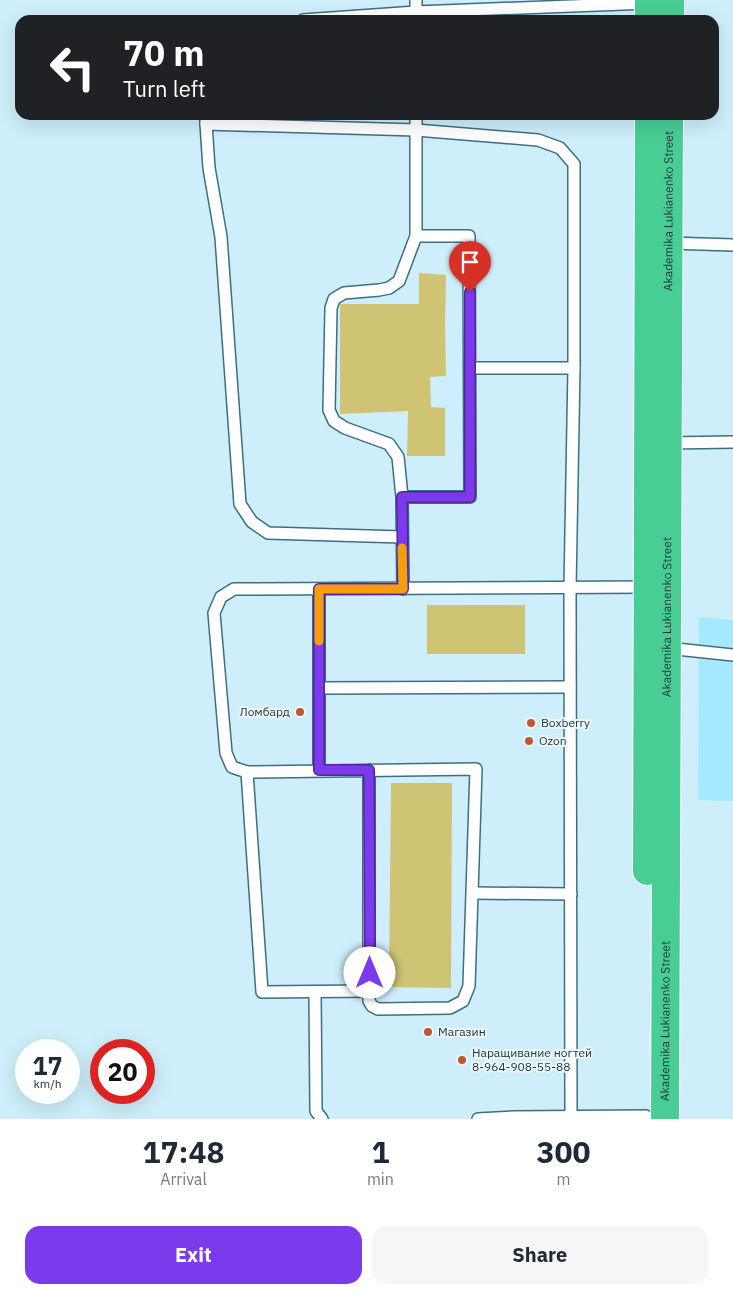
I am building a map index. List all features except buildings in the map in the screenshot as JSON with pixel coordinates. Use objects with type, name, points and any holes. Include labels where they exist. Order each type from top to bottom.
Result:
[{"type":"highway","points":[[654,6],[664,15]]},
{"type":"highway","name":"Akademika Lukianenko Street","points":[[649,120],[648,587],[652,1118]]},
{"type":"highway","name":"Akademika Lukianenko Street","points":[[652,1118],[667,648],[669,120]]},
{"type":"lane","points":[[416,0],[416,15]]},
{"type":"lane","points":[[440,15],[654,6]]},
{"type":"lane","points":[[206,120],[209,168],[221,237],[240,504],[252,522],[268,532],[402,537]]},
{"type":"lane","points":[[225,120],[416,130],[538,140],[560,148],[574,164],[574,368],[570,588],[571,1117]]},
{"type":"lane","points":[[403,589],[402,497],[398,457],[389,444],[345,428],[334,421],[329,410],[330,308],[334,299],[344,293],[389,288],[399,281],[416,236],[416,120]]},
{"type":"lane","points":[[402,497],[470,497],[469,236],[416,236]]},
{"type":"lane","points":[[669,243],[733,245]]},
{"type":"lane","points":[[470,368],[574,368]]},
{"type":"lane","points":[[668,443],[733,442]]},
{"type":"lane","points":[[369,770],[369,1001],[372,1006],[378,1009],[450,1008],[463,1001],[469,986],[476,769],[319,770],[248,772],[232,766],[226,753],[214,613],[221,596],[234,589],[648,587]]},
{"type":"lane","points":[[319,589],[319,770]]},
{"type":"lane","points":[[667,648],[733,655]]},
{"type":"lane","points":[[319,688],[570,687]]},
{"type":"lane","points":[[248,772],[262,992],[370,991]]},
{"type":"lane","points":[[473,893],[571,894]]},
{"type":"lane","points":[[315,992],[316,1111],[322,1119]]},
{"type":"lane","points":[[478,1119],[652,1118]]},
{"type":"shaded area","points":[[419,273],[446,275],[446,376],[430,377],[431,407],[445,408],[445,456],[407,456],[408,411],[340,414],[340,304],[419,304]]},
{"type":"shaded area","points":[[427,605],[525,605],[525,654],[427,654]]},
{"type":"shaded area","points":[[699,617],[733,620],[733,801],[698,800]]},
{"type":"shaded area","points":[[391,783],[452,783],[451,988],[389,987]]},
{"type":"slow traffic","points":[[319,641],[319,589],[403,589],[402,548]]},
{"type":"place","name":"Ломбард","points":[[300,712]]},
{"type":"place","name":"Boxberry","points":[[531,723]]},
{"type":"place","name":"Ozon","points":[[529,741]]},
{"type":"place","name":"Магазин","points":[[428,1032]]},
{"type":"place","name":"Наращивание ногтей 8-964-908-55-88","points":[[462,1060]]},
{"type":"route","points":[[370,973],[369,770],[319,770],[319,589],[403,589],[402,497],[470,497],[470,292]]}]
